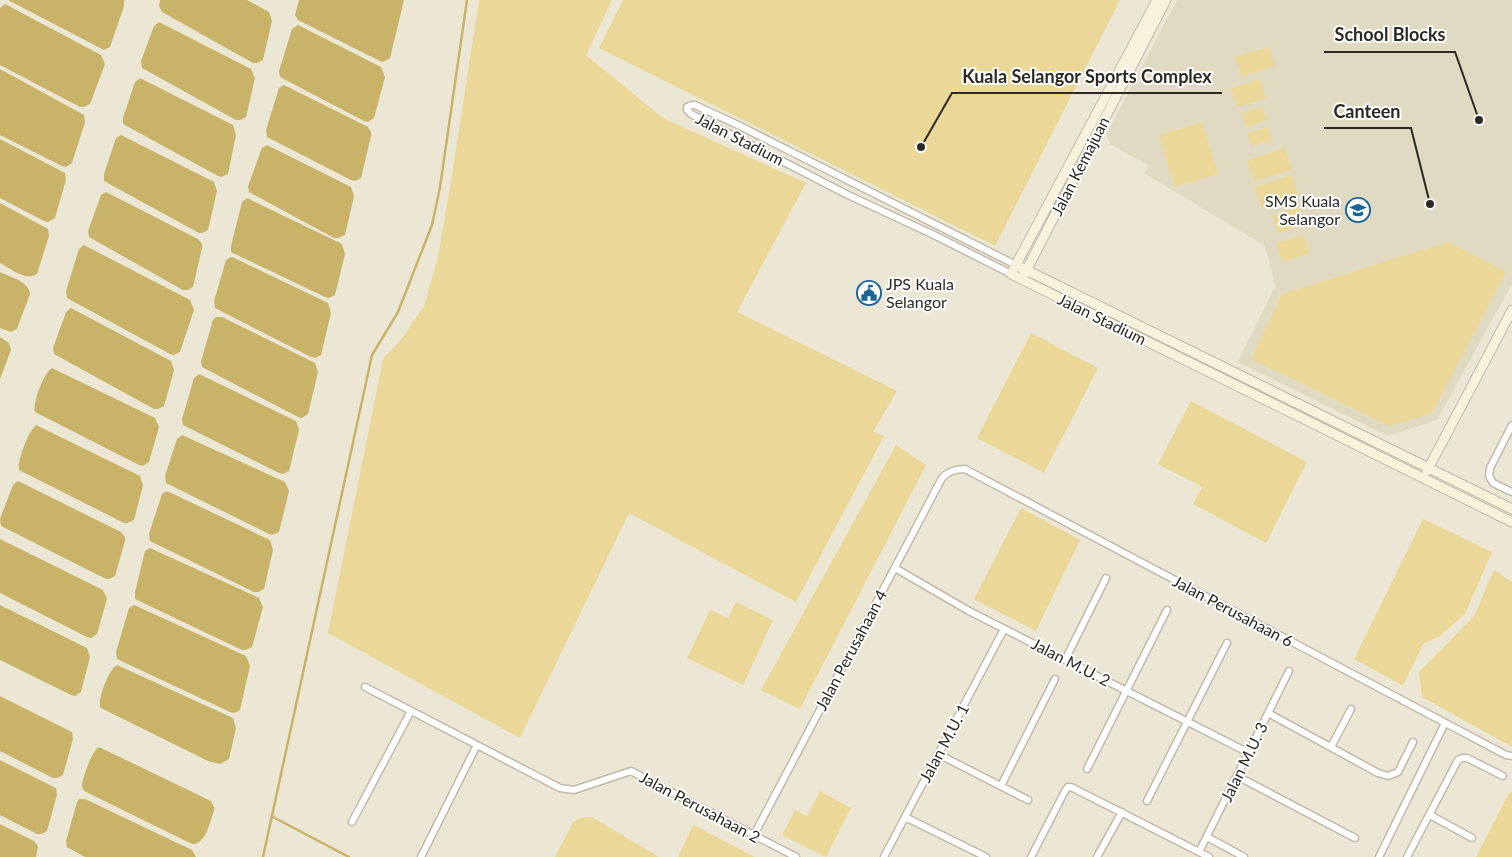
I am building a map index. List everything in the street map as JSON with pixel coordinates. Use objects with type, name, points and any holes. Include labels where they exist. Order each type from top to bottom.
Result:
[{"type":"street","name":"Jalan Kemajuan","points":[[1011,274],[1157,0]]},
{"type":"street","name":"Jalan Kemajuan","points":[[1022,279],[1166,0]]},
{"type":"street","name":"Jalan Stadium","points":[[1512,509],[1026,270],[738,125],[695,105],[687,107],[691,114],[839,190],[934,235],[1512,522]]},
{"type":"street","points":[[1423,478],[1512,310]]},
{"type":"street","points":[[1512,425],[1490,468],[1488,476],[1493,483],[1512,492]]},
{"type":"street","name":"Jalan Perusahaan 6","points":[[953,470],[965,469],[1445,723],[1506,755],[1512,756]]},
{"type":"street","name":"Jalan Perusahaan 4","points":[[754,835],[942,478],[953,470]]},
{"type":"street","name":"Jalan M.U. 2","points":[[895,568],[969,611],[1248,753]]},
{"type":"street","points":[[1065,660],[1106,578]]},
{"type":"street","points":[[1087,769],[1167,610]]},
{"type":"street","name":"Jalan M.U. 1","points":[[884,857],[1004,629]]},
{"type":"street","points":[[1147,800],[1227,643]]},
{"type":"street","name":"Jalan M.U. 3","points":[[1199,852],[1289,671]]},
{"type":"street","points":[[1001,786],[1055,679]]},
{"type":"street","points":[[365,687],[477,745],[421,857]]},
{"type":"street","points":[[1332,747],[1351,709]]},
{"type":"street","points":[[352,822],[411,711]]},
{"type":"street","points":[[1268,713],[1378,773],[1388,776],[1398,772],[1413,742]]},
{"type":"street","points":[[1380,857],[1445,723]]},
{"type":"street","name":"Jalan Perusahaan 2","points":[[477,745],[567,790],[574,790],[631,771],[796,857]]},
{"type":"street","points":[[938,754],[1028,800]]},
{"type":"street","points":[[1408,857],[1458,760],[1467,758],[1503,776]]},
{"type":"street","points":[[1237,776],[1355,838]]},
{"type":"street","points":[[1030,857],[1068,787],[1122,812],[1209,857]]},
{"type":"street","points":[[1097,857],[1122,812]]},
{"type":"street","points":[[905,816],[986,857]]},
{"type":"street","points":[[1430,816],[1472,838]]},
{"type":"street","points":[[1207,837],[1244,857]]},
{"type":"shaded area","points":[[8,0],[124,0],[124,6],[110,47],[104,50]]},
{"type":"shaded area","points":[[160,0],[247,0],[269,12],[272,21],[263,60],[253,63],[162,12],[159,6]]},
{"type":"shaded area","points":[[299,0],[404,0],[390,58],[383,62],[380,61],[298,20],[295,15]]},
{"type":"shaded area","points":[[479,0],[612,0],[586,55],[663,118],[806,183],[737,312],[897,391],[873,432],[884,436],[796,602],[629,513],[520,738],[328,633],[383,359],[400,341],[424,306],[438,257]]},
{"type":"shaded area","points":[[623,0],[1120,0],[995,246],[599,48]]},
{"type":"shaded area","name":"SMS Kuala Selangor","points":[[1177,0],[1512,0],[1512,284],[1437,420],[1387,436],[1238,362],[1275,286],[1265,246],[1144,173],[1148,165],[1111,145],[1106,135]]},
{"type":"shaded area","points":[[5,4],[101,55],[105,64],[90,104],[80,107],[0,65],[0,8]]},
{"type":"shaded area","points":[[159,22],[251,69],[255,78],[246,117],[236,120],[142,68],[141,61],[154,26]]},
{"type":"shaded area","points":[[298,25],[381,67],[385,77],[374,118],[368,122],[364,121],[280,77],[279,71],[292,29]]},
{"type":"shaded area","points":[[1269,47],[1275,66],[1241,77],[1235,57]]},
{"type":"shaded area","points":[[0,69],[84,115],[85,122],[72,163],[66,167],[62,166],[0,135]]},
{"type":"shaded area","points":[[140,78],[233,125],[236,135],[228,174],[221,177],[218,176],[123,124],[123,118],[135,82]]},
{"type":"shaded area","points":[[1260,79],[1266,98],[1237,107],[1231,88]]},
{"type":"shaded area","points":[[284,85],[368,127],[371,136],[361,178],[355,181],[351,180],[267,137],[266,130],[279,88]]},
{"type":"shaded area","points":[[1263,107],[1267,120],[1246,127],[1242,113]]},
{"type":"shaded area","points":[[1202,122],[1218,174],[1175,187],[1159,135]]},
{"type":"shaded area","points":[[1268,127],[1272,140],[1251,146],[1247,134]]},
{"type":"shaded area","points":[[121,135],[214,182],[217,191],[208,230],[199,233],[104,181],[104,174],[116,138]]},
{"type":"shaded area","points":[[0,139],[65,173],[66,180],[55,218],[48,222],[44,221],[0,198]]},
{"type":"shaded area","points":[[267,145],[351,187],[354,196],[345,235],[334,238],[249,192],[248,186],[262,148]]},
{"type":"shaded area","points":[[1285,148],[1292,170],[1254,181],[1247,160]]},
{"type":"shaded area","points":[[1292,175],[1299,197],[1261,208],[1254,187]]},
{"type":"shaded area","points":[[106,192],[198,239],[202,244],[202,248],[193,287],[183,290],[89,237],[88,231],[101,195]]},
{"type":"shaded area","points":[[247,198],[342,244],[345,254],[335,295],[329,298],[325,297],[231,252],[242,202]]},
{"type":"shaded area","points":[[0,203],[48,229],[49,236],[37,274],[33,276],[23,275],[0,263]]},
{"type":"shaded area","points":[[1299,207],[1304,225],[1278,233],[1272,215]]},
{"type":"shaded area","points":[[1304,235],[1309,253],[1282,262],[1276,243]]},
{"type":"shaded area","points":[[1448,242],[1506,272],[1432,413],[1389,426],[1251,359],[1282,294]]},
{"type":"shaded area","points":[[84,245],[190,300],[194,310],[180,352],[174,355],[170,354],[67,298],[66,291],[79,249]]},
{"type":"shaded area","points":[[232,257],[328,303],[331,313],[321,355],[315,358],[311,357],[215,308],[214,301],[226,260]]},
{"type":"shaded area","points":[[0,272],[23,283],[30,294],[17,329],[11,332],[0,328]]},
{"type":"shaded area","points":[[71,308],[171,361],[174,370],[164,406],[154,409],[54,354],[53,348],[66,312]]},
{"type":"shaded area","points":[[216,317],[222,317],[315,363],[318,372],[308,414],[302,418],[298,417],[202,367],[201,361],[213,320]]},
{"type":"shaded area","points":[[1031,333],[1098,368],[1044,473],[977,438]]},
{"type":"shaded area","points":[[0,337],[9,343],[11,350],[0,379]]},
{"type":"shaded area","points":[[52,368],[155,418],[159,427],[149,462],[143,466],[139,465],[35,412],[35,402],[39,388]]},
{"type":"shaded area","points":[[199,374],[296,421],[299,430],[289,471],[283,474],[279,473],[183,425],[182,419],[194,378]]},
{"type":"shaded area","points":[[1191,401],[1307,462],[1266,543],[1193,504],[1202,487],[1158,464]]},
{"type":"shaded area","points":[[36,425],[140,476],[143,485],[134,520],[124,523],[19,470],[24,446]]},
{"type":"shaded area","points":[[182,435],[285,482],[289,491],[279,532],[272,535],[269,534],[166,483],[165,476],[177,439]]},
{"type":"shaded area","points":[[896,445],[926,465],[800,709],[761,690]]},
{"type":"shaded area","points":[[18,481],[121,532],[125,537],[125,541],[115,576],[106,579],[1,526],[0,519],[13,485]]},
{"type":"shaded area","points":[[167,491],[270,540],[273,550],[264,589],[254,592],[150,541],[149,534],[162,494]]},
{"type":"shaded area","points":[[1021,508],[1080,540],[1036,631],[974,599]]},
{"type":"shaded area","points":[[1423,519],[1492,552],[1465,614],[1439,637],[1423,644],[1403,686],[1354,659]]},
{"type":"shaded area","points":[[0,539],[103,590],[107,599],[97,634],[91,638],[87,637],[0,593]]},
{"type":"shaded area","points":[[150,548],[259,598],[263,607],[252,647],[242,650],[135,599],[145,551]]},
{"type":"shaded area","points":[[1494,570],[1512,582],[1512,747],[1422,697],[1419,672],[1474,616]]},
{"type":"shaded area","points":[[736,602],[773,620],[743,685],[687,658],[710,610],[728,618]]},
{"type":"shaded area","points":[[0,605],[87,648],[90,657],[81,692],[75,696],[71,695],[0,660]]},
{"type":"shaded area","points":[[134,605],[246,656],[250,666],[240,710],[234,713],[230,712],[117,659],[116,652],[129,608]]},
{"type":"shaded area","points":[[117,665],[233,718],[236,728],[229,759],[220,764],[208,761],[100,707],[105,684]]},
{"type":"shaded area","points":[[0,696],[72,732],[73,739],[63,775],[53,778],[0,751]]},
{"type":"shaded area","points":[[99,747],[211,801],[214,811],[207,832],[201,841],[192,844],[86,792],[82,786],[84,776],[91,758]]},
{"type":"shaded area","points":[[0,760],[56,788],[57,795],[47,831],[37,834],[0,815]]},
{"type":"shaded area","points":[[820,791],[851,808],[826,857],[782,835],[795,810],[807,816]]},
{"type":"shaded area","points":[[1512,792],[1512,857],[1476,857],[1509,793]]},
{"type":"shaded area","points":[[79,799],[85,799],[192,850],[196,857],[85,857],[67,847],[66,841]]},
{"type":"shaded area","points":[[592,817],[659,857],[555,857],[573,822],[581,818]]},
{"type":"shaded area","points":[[0,824],[34,841],[38,846],[36,857],[0,857]]},
{"type":"shaded area","points":[[693,825],[755,857],[678,857]]},
{"type":"waterway","points":[[263,857],[372,355],[398,312],[432,225],[440,187],[467,0]]},
{"type":"waterway","points":[[273,817],[349,857]]},
{"type":"place","name":"School Blocks","points":[[1479,120]]},
{"type":"place","name":"Kuala Selangor Sports Complex","points":[[921,147]]},
{"type":"place","name":"Canteen","points":[[1430,204]]},
{"type":"place","name":"SMS Kuala Selangor","points":[[1358,210]]},
{"type":"place","name":"JPS Kuala Selangor","points":[[869,293]]}]
